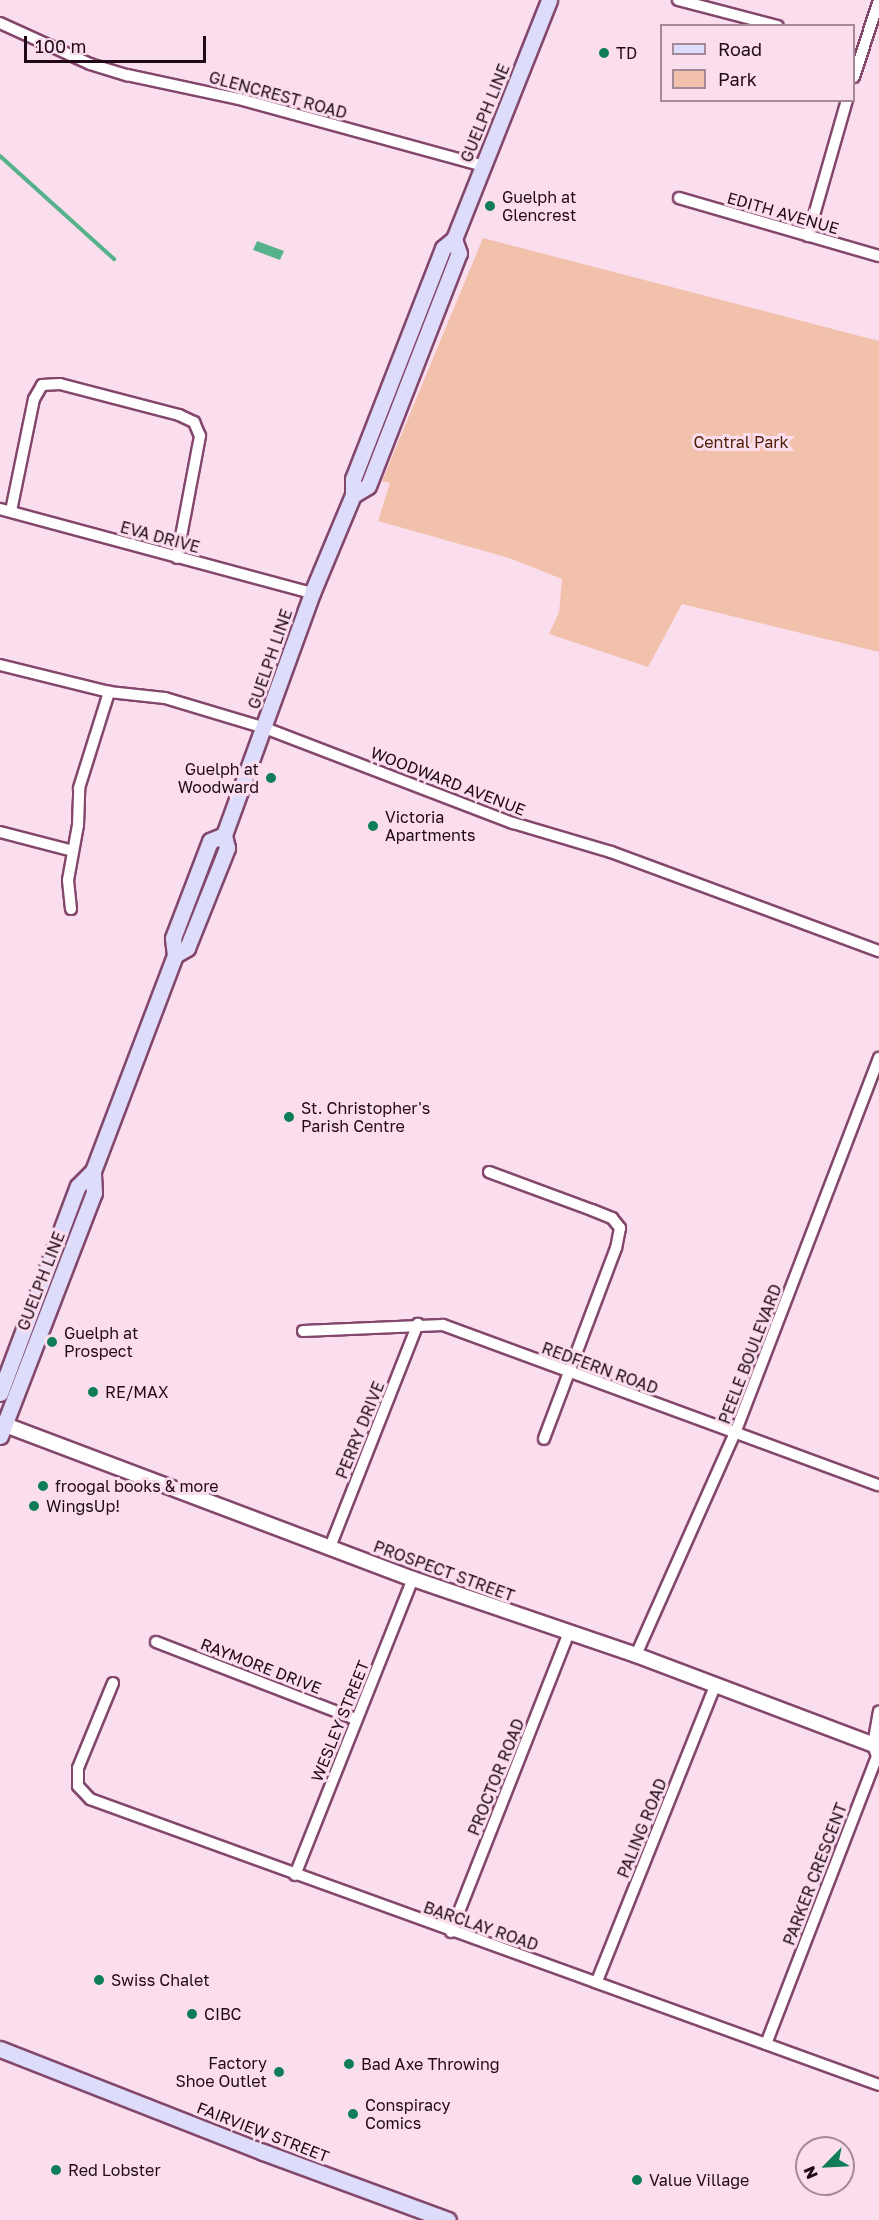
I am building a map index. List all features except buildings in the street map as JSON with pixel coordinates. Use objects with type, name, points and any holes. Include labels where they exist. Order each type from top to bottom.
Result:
[{"type":"main road","name":"GUELPH LINE","points":[[2,1428],[94,1193],[93,1171],[175,955],[187,948],[227,848],[224,835],[265,728],[312,593],[353,495],[368,486],[459,253],[454,239],[549,0]]},
{"type":"main road","name":"GUELPH LINE","points":[[0,1393],[78,1186],[93,1171]]},
{"type":"main road","name":"FAIRVIEW STREET","points":[[0,2049],[262,2152],[448,2220]]},
{"type":"street","points":[[678,0],[770,24]]},
{"type":"street","points":[[855,69],[858,46],[879,0]]},
{"type":"street","name":"GLENCREST ROAD","points":[[0,23],[90,64],[127,75],[239,99],[484,166]]},
{"type":"street","points":[[808,236],[846,102]]},
{"type":"street","name":"EDITH AVENUE","points":[[679,198],[879,256]]},
{"type":"street","points":[[5,510],[34,399],[42,385],[60,384],[179,415],[194,422],[200,436],[177,558]]},
{"type":"street","name":"EVA DRIVE","points":[[5,510],[312,593]]},
{"type":"street","name":"WOODWARD AVENUE","points":[[0,665],[109,692],[165,698],[265,728],[513,823],[611,852],[879,951]]},
{"type":"street","points":[[71,909],[68,880],[79,788],[109,692]]},
{"type":"street","points":[[0,832],[73,850]]},
{"type":"street","name":"PEELE BOULEVARD","points":[[636,1655],[735,1433],[879,1058]]},
{"type":"street","points":[[489,1172],[602,1214],[620,1228],[616,1248],[544,1439]]},
{"type":"street","name":"REDFERN ROAD","points":[[303,1331],[418,1324],[443,1325],[568,1373],[879,1485]]},
{"type":"street","name":"PERRY DRIVE","points":[[330,1548],[418,1324]]},
{"type":"street","name":"PROSPECT STREET","points":[[2,1428],[412,1579],[636,1655],[876,1746]]},
{"type":"street","name":"WESLEY STREET","points":[[296,1875],[412,1579]]},
{"type":"street","name":"PROCTOR ROAD","points":[[451,1932],[569,1633]]},
{"type":"street","name":"RAYMORE DRIVE","points":[[156,1642],[356,1719]]},
{"type":"street","name":"BARCLAY ROAD","points":[[113,1683],[78,1768],[78,1786],[90,1799],[451,1932],[597,1981],[879,2085]]},
{"type":"street","name":"PALING ROAD","points":[[597,1981],[715,1686]]},
{"type":"street","name":"PARKER CRESCENT","points":[[766,2044],[877,1756],[879,1712]]},
{"type":"green space","name":"Central Park","points":[[483,238],[879,341],[879,652],[682,604],[648,667],[549,634],[559,612],[562,579],[509,558],[378,521],[390,483],[382,481]]},
{"type":"shaded area","points":[[257,241],[284,251],[280,260],[253,250]]},
{"type":"waterway","points":[[0,156],[114,259]]},
{"type":"place","name":"TD","points":[[604,53]]},
{"type":"place","name":"Guelph at Glencrest","points":[[490,206]]},
{"type":"place","name":"Guelph at Woodward","points":[[271,778]]},
{"type":"place","name":"Victoria Apartments","points":[[373,826]]},
{"type":"place","name":"St. Christopher's Parish Centre","points":[[289,1117]]},
{"type":"place","name":"Guelph at Prospect","points":[[52,1342]]},
{"type":"place","name":"RE/MAX","points":[[93,1392]]},
{"type":"place","name":"froogal books & more","points":[[43,1486]]},
{"type":"place","name":"WingsUp!","points":[[34,1506]]},
{"type":"place","name":"Swiss Chalet","points":[[99,1980]]},
{"type":"place","name":"CIBC","points":[[192,2014]]},
{"type":"place","name":"Bad Axe Throwing","points":[[349,2064]]},
{"type":"place","name":"Factory Shoe Outlet","points":[[279,2072]]},
{"type":"place","name":"Conspiracy Comics","points":[[353,2114]]},
{"type":"place","name":"Red Lobster","points":[[56,2170]]},
{"type":"place","name":"Value Village","points":[[637,2180]]}]
